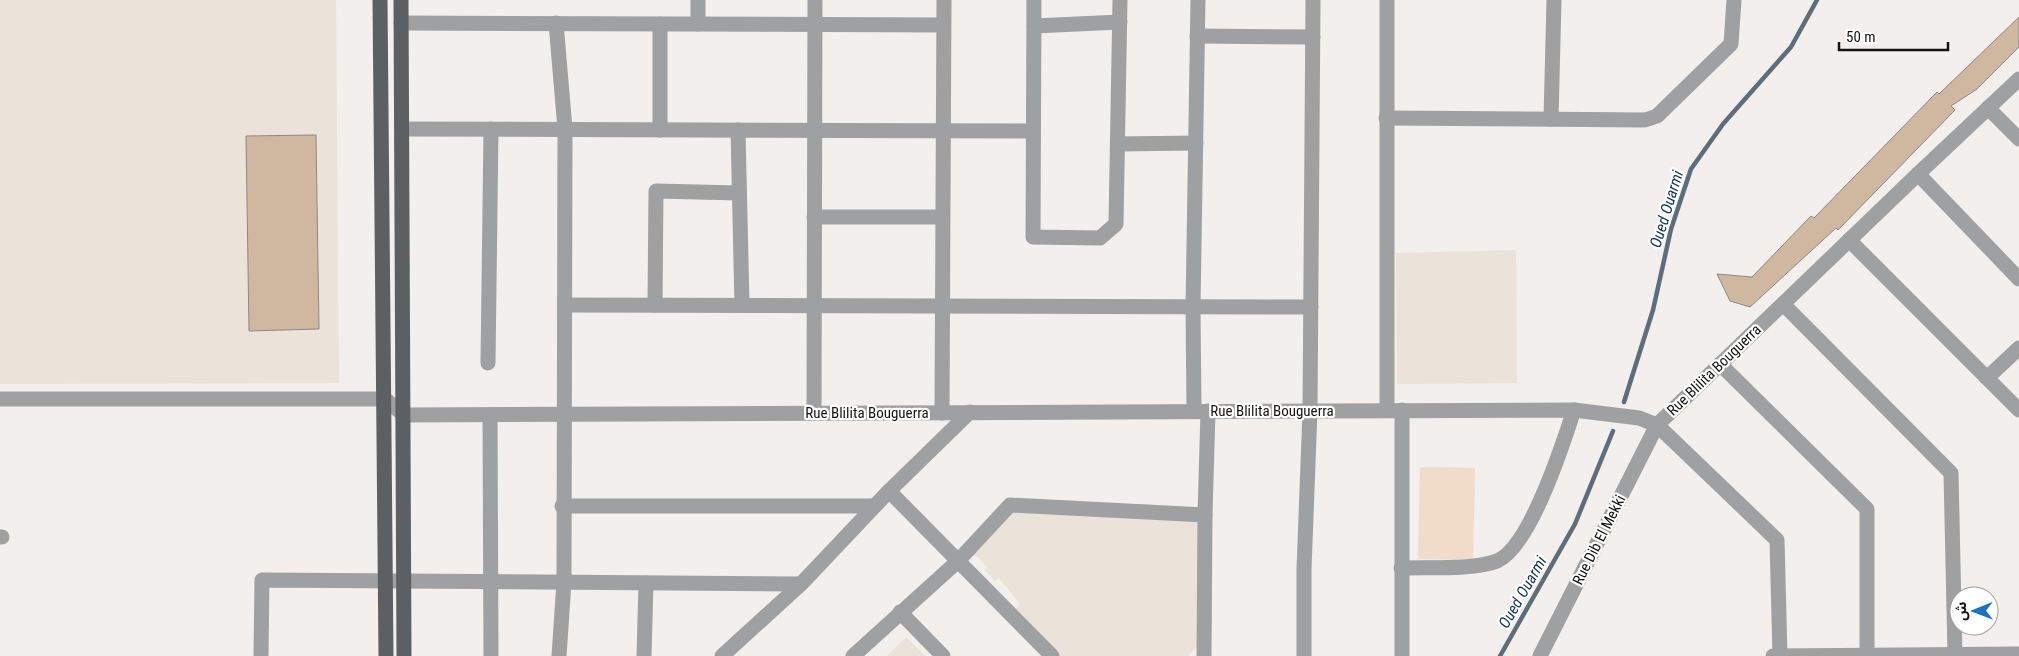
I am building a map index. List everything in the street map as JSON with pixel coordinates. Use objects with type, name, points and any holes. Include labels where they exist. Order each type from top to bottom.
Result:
[{"type":"main road","points":[[380,0],[386,656]]},
{"type":"main road","points":[[401,0],[404,656]]},
{"type":"street","points":[[698,0],[698,24]]},
{"type":"street","points":[[814,413],[815,0]]},
{"type":"street","points":[[942,413],[944,0]]},
{"type":"street","points":[[1034,0],[1033,237],[1100,238],[1116,224],[1120,0]]},
{"type":"street","points":[[1198,0],[1193,307],[1206,515],[1203,654]]},
{"type":"street","points":[[1304,656],[1304,569],[1310,411],[1313,0]]},
{"type":"street","points":[[1386,410],[1387,0]]},
{"type":"street","points":[[1551,119],[1554,0]]},
{"type":"street","points":[[1386,118],[1645,120],[1657,116],[1732,44],[1734,0]]},
{"type":"street","points":[[1034,26],[1120,22]]},
{"type":"street","points":[[401,23],[943,25]]},
{"type":"street","points":[[556,24],[565,130],[562,506],[564,582],[559,656]]},
{"type":"street","points":[[660,24],[660,130]]},
{"type":"street","points":[[1197,36],[1313,36]]},
{"type":"street","points":[[2019,78],[1918,174],[2019,279]]},
{"type":"street","points":[[1988,108],[2019,139]]},
{"type":"street","points":[[402,129],[1033,131]]},
{"type":"street","points":[[488,363],[492,129]]},
{"type":"street","points":[[738,130],[742,306]]},
{"type":"street","points":[[1118,144],[1196,143]]},
{"type":"street","name":"Rue Blilita Bouguerra","points":[[404,415],[1574,410],[1639,418],[1657,425],[1918,174]]},
{"type":"street","points":[[655,305],[656,192],[740,192]]},
{"type":"street","points":[[814,217],[942,217]]},
{"type":"street","points":[[1850,240],[2019,410]]},
{"type":"street","points":[[1783,304],[1952,473],[1955,655]]},
{"type":"street","points":[[564,305],[1311,307]]},
{"type":"street","points":[[1987,378],[2019,348]]},
{"type":"street","points":[[1720,364],[1867,509],[1867,656]]},
{"type":"street","points":[[0,399],[385,399],[404,415]]},
{"type":"street","points":[[1402,410],[1402,656]]},
{"type":"street","points":[[1401,568],[1486,564],[1506,556],[1530,522],[1556,468],[1574,410]]},
{"type":"street","points":[[722,656],[801,584],[874,506],[970,412]]},
{"type":"street","points":[[490,415],[490,656]]},
{"type":"street","points":[[1657,425],[1777,540],[1780,656]]},
{"type":"street","name":"Rue Dib El Mekki","points":[[1540,656],[1657,425]]},
{"type":"street","points":[[889,491],[957,562],[1052,656]]},
{"type":"street","points":[[852,656],[957,562],[1010,505],[1206,515]]},
{"type":"street","points":[[562,506],[874,506]]},
{"type":"street","points":[[261,656],[262,580],[801,584]]},
{"type":"street","points":[[644,656],[646,583]]},
{"type":"street","points":[[900,612],[943,656]]},
{"type":"street","points":[[1772,656],[2019,654]]},
{"type":"shaded area","points":[[0,0],[336,0],[339,383],[0,384]]},
{"type":"shaded area","points":[[1516,250],[1517,383],[1397,384],[1396,253]]},
{"type":"shaded area","points":[[1420,467],[1475,468],[1473,560],[1418,559]]},
{"type":"shaded area","points":[[1011,513],[1200,514],[1197,646],[1188,656],[1056,656],[1012,613],[1020,604],[999,578],[995,581],[985,570],[987,567],[978,557],[970,555]]},
{"type":"shaded area","points":[[906,637],[925,656],[887,656]]},
{"type":"building","points":[[2019,17],[2019,47],[1977,89],[1951,106],[1955,110],[1838,230],[1836,228],[1750,307],[1730,301],[1717,274],[1752,277],[1811,216],[1814,218],[1937,92],[1939,94]]},
{"type":"building","points":[[316,135],[319,329],[249,331],[246,136]]},
{"type":"waterway","name":"Oued Ouarmi","points":[[1624,402],[1653,310],[1671,229],[1691,169],[1723,124],[1791,47],[1817,0]]},
{"type":"waterway","name":"Oued Ouarmi","points":[[1500,656],[1575,524],[1613,431]]}]
